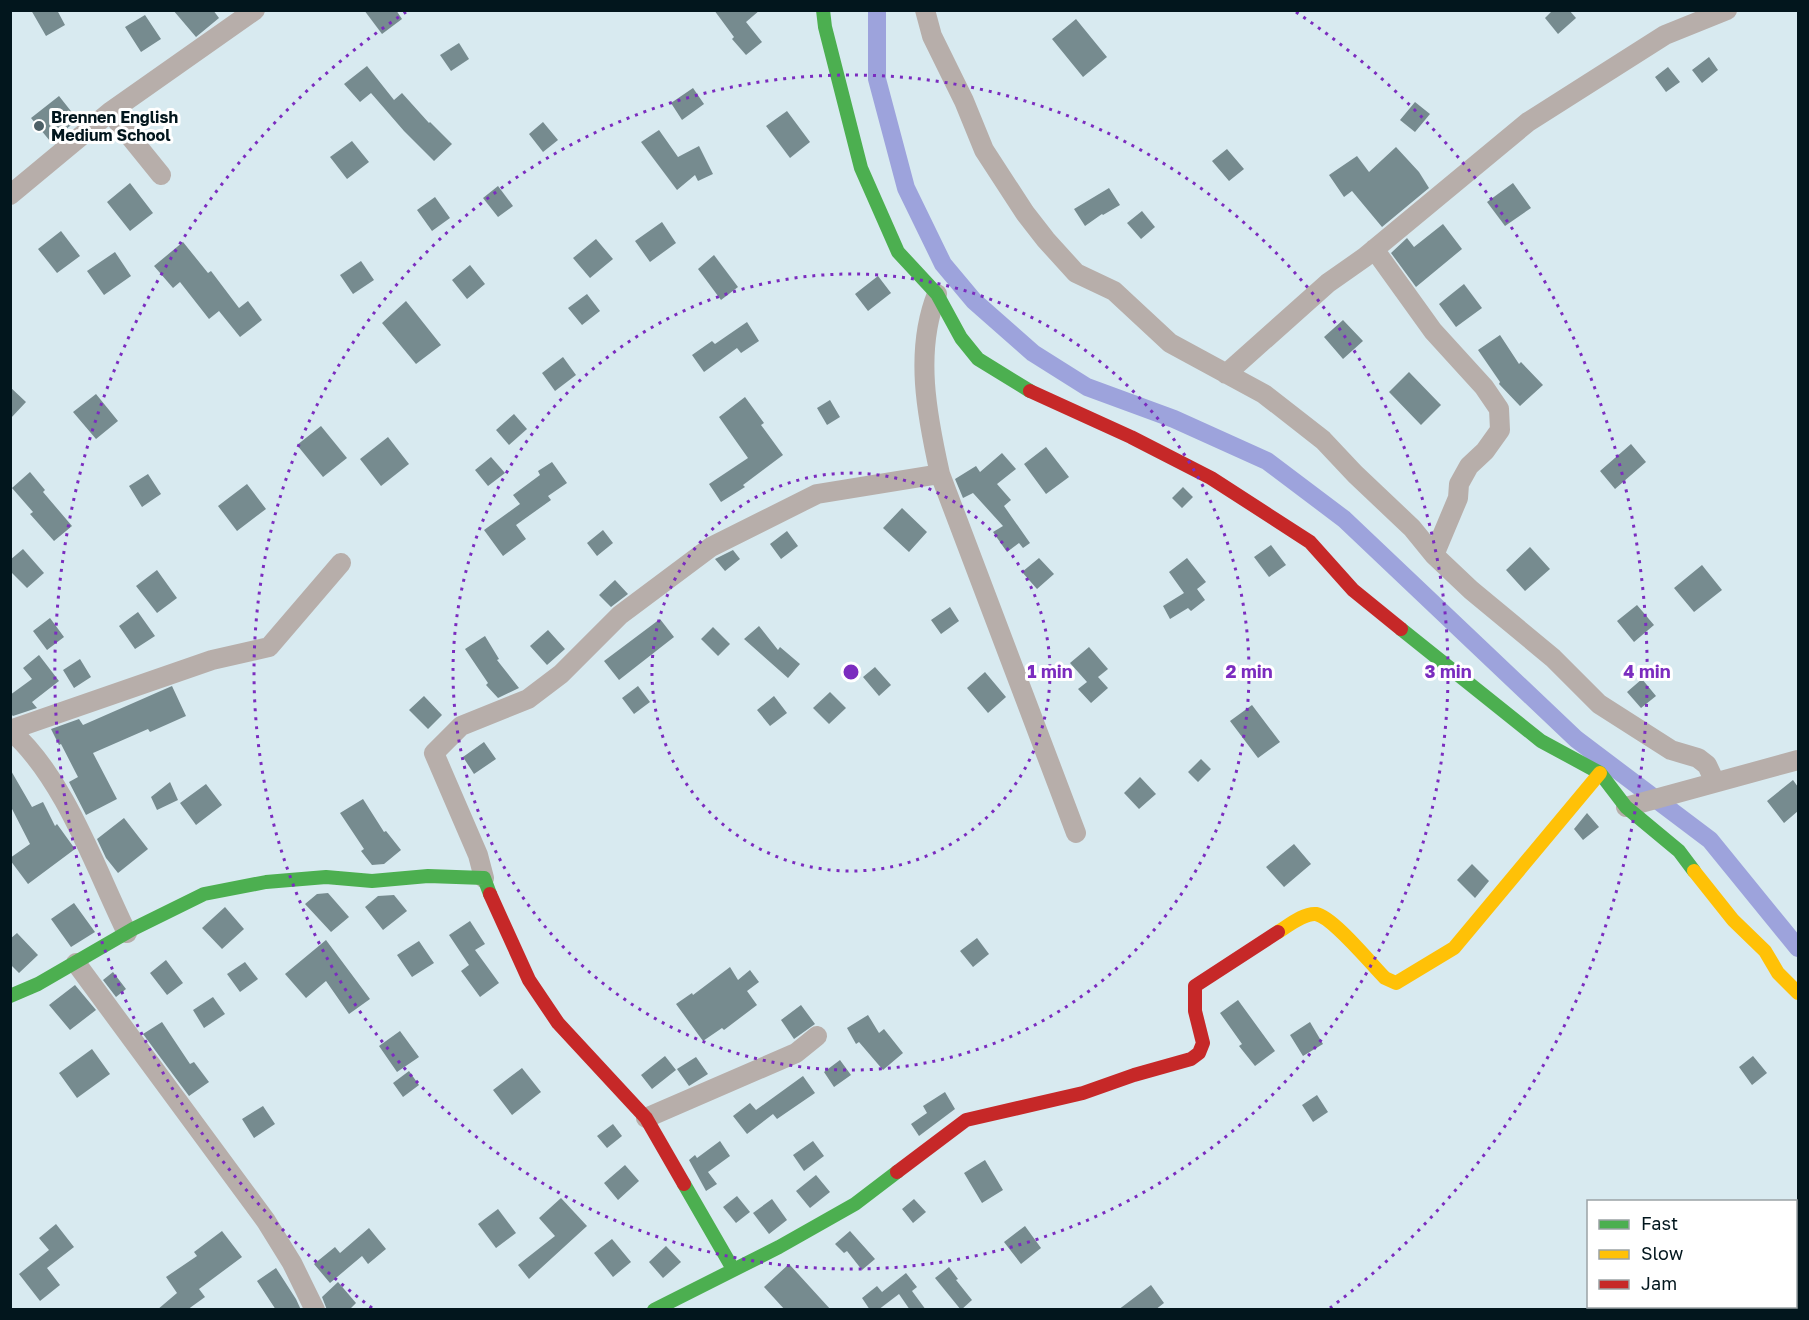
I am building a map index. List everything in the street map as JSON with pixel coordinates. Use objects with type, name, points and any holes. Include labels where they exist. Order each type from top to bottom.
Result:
[{"type":"street","points":[[10,195],[110,112],[255,10]]},
{"type":"street","points":[[823,10],[825,27],[861,168],[898,252],[937,294],[961,338],[978,359],[1032,393],[1131,437],[1211,478],[1310,542],[1353,590],[1541,741],[1600,773],[1626,807],[1679,851],[1733,920],[1766,951],[1778,973],[1798,993]]},
{"type":"street","points":[[925,10],[941,57],[964,100],[984,150],[1006,186],[1046,240],[1076,273],[1114,291],[1170,343],[1264,394],[1323,440],[1354,474],[1412,528],[1434,555],[1471,590],[1553,658],[1599,704],[1671,750],[1698,758],[1707,765],[1707,784]]},
{"type":"street","points":[[1226,374],[1328,283],[1374,249],[1528,122],[1665,35],[1727,10]]},
{"type":"street","points":[[110,112],[161,176]]},
{"type":"street","points":[[1374,249],[1433,331],[1484,387],[1499,409],[1500,430],[1485,451],[1469,466],[1459,484],[1458,498],[1434,555]]},
{"type":"street","points":[[937,294],[932,306],[925,353],[925,375],[928,420],[940,474],[1076,833]]},
{"type":"street","points":[[733,1269],[646,1118],[552,1015],[529,980],[495,907],[478,855],[434,753],[461,726],[528,699],[561,674],[620,615],[711,547],[817,494],[940,474]]},
{"type":"street","points":[[127,933],[65,802],[40,763],[21,739],[10,730],[212,660],[268,647],[341,564]]},
{"type":"street","points":[[1626,807],[1798,760]]},
{"type":"street","points":[[654,1310],[779,1247],[855,1204],[966,1120],[1047,1100],[1083,1094],[1134,1074],[1191,1059],[1200,1053],[1203,1043],[1195,1011],[1195,986],[1300,918],[1315,914],[1330,920],[1385,978],[1396,983],[1454,948],[1600,773]]},
{"type":"street","points":[[10,996],[38,984],[127,933],[204,894],[266,882],[326,877],[372,881],[428,876],[484,878]]},
{"type":"street","points":[[76,963],[266,1221],[292,1263],[315,1310]]},
{"type":"street","points":[[646,1118],[796,1053],[817,1036]]},
{"type":"building","points":[[31,10],[57,10],[65,25],[46,36]]},
{"type":"building","points":[[173,10],[213,10],[219,18],[196,37]]},
{"type":"building","points":[[364,10],[396,10],[402,19],[382,34]]},
{"type":"building","points":[[714,10],[760,10],[746,22],[762,42],[746,55],[732,39],[734,37]]},
{"type":"building","points":[[1553,10],[1569,10],[1576,18],[1558,34],[1545,18]]},
{"type":"building","points":[[145,15],[161,39],[141,52],[125,27]]},
{"type":"building","points":[[1076,19],[1107,57],[1083,77],[1052,39]]},
{"type":"building","points":[[459,43],[469,59],[451,71],[440,55]]},
{"type":"building","points":[[1709,57],[1718,70],[1702,83],[1692,70]]},
{"type":"building","points":[[367,66],[394,100],[402,93],[452,144],[434,161],[371,93],[360,102],[344,84]]},
{"type":"building","points":[[1668,67],[1680,82],[1666,92],[1655,77]]},
{"type":"building","points":[[693,88],[704,104],[682,120],[671,103]]},
{"type":"building","points":[[59,96],[78,120],[50,141],[31,118]]},
{"type":"building","points":[[1415,102],[1430,114],[1415,132],[1400,120]]},
{"type":"building","points":[[787,111],[810,142],[790,158],[766,126]]},
{"type":"building","points":[[543,122],[558,140],[543,152],[529,134]]},
{"type":"building","points":[[659,130],[678,157],[699,146],[713,174],[698,181],[695,175],[677,190],[641,142]]},
{"type":"building","points":[[352,141],[369,162],[347,179],[330,157]]},
{"type":"building","points":[[1396,147],[1419,172],[1429,188],[1382,227],[1352,191],[1344,197],[1329,175],[1357,156],[1369,172]]},
{"type":"building","points":[[1227,149],[1244,169],[1229,181],[1212,161]]},
{"type":"building","points":[[130,183],[153,213],[130,231],[107,202]]},
{"type":"building","points":[[1513,183],[1531,208],[1505,226],[1487,202]]},
{"type":"building","points":[[498,186],[513,206],[498,217],[483,198]]},
{"type":"building","points":[[1109,188],[1120,205],[1085,226],[1074,209]]},
{"type":"building","points":[[435,197],[450,218],[432,231],[417,210]]},
{"type":"building","points":[[1142,211],[1155,227],[1141,239],[1127,223]]},
{"type":"building","points":[[662,222],[676,243],[650,262],[635,241]]},
{"type":"building","points":[[1443,224],[1462,249],[1416,287],[1391,253],[1407,238],[1414,247]]},
{"type":"building","points":[[61,231],[80,256],[57,273],[38,249]]},
{"type":"building","points":[[596,239],[613,259],[590,278],[573,258]]},
{"type":"building","points":[[183,242],[208,273],[211,271],[239,308],[248,301],[262,320],[240,337],[219,311],[209,319],[180,282],[173,288],[154,266]]},
{"type":"building","points":[[115,252],[131,276],[104,295],[87,271]]},
{"type":"building","points":[[714,255],[738,287],[721,300],[698,269]]},
{"type":"building","points":[[361,261],[374,280],[353,294],[340,275]]},
{"type":"building","points":[[470,265],[485,284],[467,299],[452,280]]},
{"type":"building","points":[[878,276],[891,293],[868,311],[855,294]]},
{"type":"building","points":[[1464,284],[1482,308],[1456,327],[1439,304]]},
{"type":"building","points":[[587,294],[600,311],[582,325],[568,308]]},
{"type":"building","points":[[406,301],[441,345],[416,364],[382,323]]},
{"type":"building","points":[[1343,320],[1363,341],[1343,359],[1324,337]]},
{"type":"building","points":[[747,322],[759,341],[741,353],[737,348],[704,372],[692,355],[712,341],[715,344]]},
{"type":"building","points":[[1500,335],[1519,364],[1521,362],[1543,385],[1520,406],[1499,384],[1500,382],[1478,350]]},
{"type":"building","points":[[563,357],[576,375],[555,391],[542,373]]},
{"type":"building","points":[[1409,372],[1441,405],[1421,425],[1389,392]]},
{"type":"building","points":[[10,387],[26,402],[10,419]]},
{"type":"building","points":[[96,394],[118,421],[96,439],[73,412]]},
{"type":"building","points":[[745,397],[764,423],[761,425],[783,455],[743,485],[745,487],[721,502],[709,484],[748,458],[719,417]]},
{"type":"building","points":[[830,400],[840,417],[827,425],[817,408]]},
{"type":"building","points":[[514,414],[527,429],[509,445],[496,430]]},
{"type":"building","points":[[321,426],[347,458],[323,477],[297,445]]},
{"type":"building","points":[[388,437],[409,464],[381,486],[360,459]]},
{"type":"building","points":[[1631,444],[1646,462],[1615,489],[1600,471]]},
{"type":"building","points":[[1046,447],[1069,477],[1046,494],[1024,464]]},
{"type":"building","points":[[1002,453],[1016,469],[997,484],[1011,500],[1004,506],[1030,543],[1023,548],[1019,543],[1007,552],[993,532],[1003,526],[973,493],[963,498],[955,479],[976,466],[980,472]]},
{"type":"building","points":[[491,457],[505,473],[488,486],[475,470]]},
{"type":"building","points":[[552,462],[567,483],[548,496],[551,500],[516,525],[526,539],[503,556],[484,530],[520,504],[513,495],[540,475],[538,471]]},
{"type":"building","points":[[30,472],[45,490],[43,492],[72,526],[54,541],[30,514],[33,512],[12,488]]},
{"type":"building","points":[[148,474],[161,494],[142,507],[129,486]]},
{"type":"building","points":[[247,484],[266,509],[237,531],[218,506]]},
{"type":"building","points":[[1183,487],[1193,497],[1182,508],[1172,498]]},
{"type":"building","points":[[902,508],[927,532],[909,552],[883,528]]},
{"type":"building","points":[[603,530],[613,543],[597,556],[587,543]]},
{"type":"building","points":[[787,531],[798,546],[781,559],[770,544]]},
{"type":"building","points":[[1271,545],[1286,565],[1269,577],[1254,557]]},
{"type":"building","points":[[1530,547],[1550,569],[1525,591],[1506,570]]},
{"type":"building","points":[[23,549],[44,573],[27,588],[10,571],[10,560]]},
{"type":"building","points":[[733,550],[740,559],[725,571],[715,559]]},
{"type":"building","points":[[1039,558],[1054,574],[1037,589],[1022,572]]},
{"type":"building","points":[[1187,558],[1206,582],[1197,589],[1205,600],[1191,611],[1188,608],[1170,619],[1163,606],[1184,593],[1169,572]]},
{"type":"building","points":[[1702,565],[1722,590],[1694,612],[1674,588]]},
{"type":"building","points":[[157,570],[177,598],[157,613],[136,586]]},
{"type":"building","points":[[615,580],[628,594],[611,607],[599,595]]},
{"type":"building","points":[[1637,605],[1654,625],[1634,642],[1617,621]]},
{"type":"building","points":[[950,607],[959,621],[941,634],[931,620]]},
{"type":"building","points":[[138,612],[155,636],[135,649],[119,626]]},
{"type":"building","points":[[50,618],[64,637],[47,650],[33,631]]},
{"type":"building","points":[[660,619],[674,637],[619,680],[604,661]]},
{"type":"building","points":[[759,626],[778,650],[780,647],[800,664],[788,678],[744,639]]},
{"type":"building","points":[[713,627],[730,644],[718,656],[701,639]]},
{"type":"building","points":[[548,630],[565,649],[547,665],[530,646]]},
{"type":"building","points":[[485,636],[499,659],[497,660],[519,688],[498,698],[486,685],[488,683],[465,649]]},
{"type":"building","points":[[1089,647],[1108,669],[1098,677],[1108,688],[1091,703],[1078,689],[1087,682],[1070,663]]},
{"type":"building","points":[[39,655],[59,681],[32,702],[37,708],[13,716],[10,713],[10,695],[32,679],[23,668]]},
{"type":"building","points":[[80,659],[91,677],[74,688],[63,670]]},
{"type":"building","points":[[875,667],[891,685],[879,696],[863,677]]},
{"type":"building","points":[[985,672],[1006,697],[988,713],[967,688]]},
{"type":"building","points":[[1642,679],[1656,696],[1641,708],[1627,692]]},
{"type":"building","points":[[172,686],[186,716],[150,732],[148,729],[93,753],[117,799],[86,815],[69,782],[78,777],[51,729],[79,719],[83,725]]},
{"type":"building","points":[[638,686],[650,702],[634,714],[622,698]]},
{"type":"building","points":[[830,692],[846,708],[829,724],[813,708]]},
{"type":"building","points":[[424,696],[442,715],[428,729],[409,710]]},
{"type":"building","points":[[774,696],[787,713],[770,726],[757,710]]},
{"type":"building","points":[[1252,705],[1280,742],[1258,758],[1230,721]]},
{"type":"building","points":[[484,742],[496,759],[474,774],[463,757]]},
{"type":"building","points":[[1201,759],[1211,769],[1198,782],[1188,772]]},
{"type":"building","points":[[10,769],[32,807],[43,802],[55,826],[57,824],[75,849],[28,884],[10,860],[30,844],[10,805]]},
{"type":"building","points":[[1140,777],[1156,794],[1139,809],[1124,793]]},
{"type":"building","points":[[1793,780],[1798,787],[1798,811],[1784,823],[1767,801]]},
{"type":"building","points":[[170,782],[178,800],[157,810],[151,797]]},
{"type":"building","points":[[206,784],[222,805],[196,825],[180,803]]},
{"type":"building","points":[[363,799],[384,832],[386,831],[401,850],[384,864],[372,865],[361,851],[364,849],[340,813]]},
{"type":"building","points":[[1587,813],[1599,827],[1583,840],[1574,829]]},
{"type":"building","points":[[124,818],[148,849],[118,873],[106,858],[97,839]]},
{"type":"building","points":[[1294,844],[1311,864],[1284,887],[1266,867]]},
{"type":"building","points":[[1472,864],[1489,881],[1475,898],[1457,880]]},
{"type":"building","points":[[328,893],[349,917],[331,932],[305,904],[317,894]]},
{"type":"building","points":[[394,895],[407,911],[383,930],[365,907],[378,896]]},
{"type":"building","points":[[74,903],[95,932],[71,947],[51,919]]},
{"type":"building","points":[[225,907],[244,929],[222,949],[202,928]]},
{"type":"building","points":[[470,921],[485,944],[475,950],[499,983],[480,997],[461,971],[469,965],[449,935]]},
{"type":"building","points":[[17,933],[38,955],[19,973],[10,964],[10,939]]},
{"type":"building","points":[[977,938],[989,954],[973,967],[960,951]]},
{"type":"building","points":[[326,940],[370,999],[349,1014],[326,981],[306,998],[285,974]]},
{"type":"building","points":[[419,941],[434,963],[412,977],[397,955]]},
{"type":"building","points":[[166,960],[183,983],[167,995],[150,973]]},
{"type":"building","points":[[245,962],[258,979],[240,992],[227,974]]},
{"type":"building","points":[[730,967],[738,980],[750,970],[759,982],[747,991],[757,1005],[724,1030],[722,1028],[703,1041],[676,1004],[692,993],[693,995]]},
{"type":"building","points":[[113,972],[126,989],[116,997],[103,980]]},
{"type":"building","points":[[75,985],[96,1010],[70,1030],[49,1005]]},
{"type":"building","points":[[213,997],[225,1014],[204,1028],[193,1010]]},
{"type":"building","points":[[1238,1000],[1275,1051],[1255,1066],[1239,1046],[1242,1044],[1220,1013]]},
{"type":"building","points":[[801,1005],[815,1024],[794,1039],[781,1020]]},
{"type":"building","points":[[868,1015],[879,1033],[884,1029],[903,1053],[883,1070],[859,1042],[856,1044],[847,1028]]},
{"type":"building","points":[[162,1022],[190,1064],[194,1062],[209,1082],[189,1096],[143,1034]]},
{"type":"building","points":[[1310,1022],[1323,1044],[1303,1056],[1290,1035]]},
{"type":"building","points":[[400,1031],[419,1057],[397,1072],[379,1046]]},
{"type":"building","points":[[92,1049],[110,1074],[77,1098],[59,1073]]},
{"type":"building","points":[[665,1056],[676,1070],[652,1089],[641,1075]]},
{"type":"building","points":[[1753,1056],[1767,1073],[1752,1085],[1739,1067]]},
{"type":"building","points":[[696,1057],[708,1074],[689,1086],[677,1069]]},
{"type":"building","points":[[840,1060],[851,1075],[834,1087],[824,1072]]},
{"type":"building","points":[[522,1068],[541,1092],[512,1115],[493,1090]]},
{"type":"building","points":[[409,1071],[419,1085],[403,1097],[393,1083]]},
{"type":"building","points":[[803,1076],[815,1093],[777,1119],[773,1114],[747,1134],[733,1116],[750,1103],[756,1110]]},
{"type":"building","points":[[945,1092],[955,1109],[919,1136],[911,1124],[927,1113],[923,1106]]},
{"type":"building","points":[[1317,1095],[1328,1112],[1313,1122],[1302,1105]]},
{"type":"building","points":[[263,1106],[275,1124],[254,1138],[242,1119]]},
{"type":"building","points":[[613,1124],[622,1136],[607,1148],[597,1136]]},
{"type":"building","points":[[720,1141],[730,1156],[708,1172],[717,1184],[706,1191],[689,1160],[695,1155],[697,1158]]},
{"type":"building","points":[[813,1141],[824,1156],[804,1171],[793,1155]]},
{"type":"building","points":[[985,1160],[1003,1190],[982,1203],[964,1173]]},
{"type":"building","points":[[625,1165],[639,1181],[618,1200],[604,1183]]},
{"type":"building","points":[[816,1175],[830,1192],[810,1208],[796,1191]]},
{"type":"building","points":[[737,1196],[750,1212],[736,1223],[723,1207]]},
{"type":"building","points":[[561,1198],[587,1226],[529,1279],[518,1265],[555,1236],[539,1218]]},
{"type":"building","points":[[772,1199],[787,1220],[769,1234],[753,1213]]},
{"type":"building","points":[[914,1199],[926,1212],[913,1223],[902,1209]]},
{"type":"building","points":[[498,1209],[516,1233],[496,1248],[478,1224]]},
{"type":"building","points":[[56,1224],[74,1247],[47,1268],[60,1285],[40,1301],[19,1274],[49,1250],[39,1238]]},
{"type":"building","points":[[1025,1226],[1041,1248],[1021,1264],[1004,1242]]},
{"type":"building","points":[[369,1228],[386,1249],[368,1264],[362,1256],[330,1283],[314,1264],[335,1247],[340,1253]]},
{"type":"building","points":[[222,1231],[242,1257],[199,1289],[205,1297],[187,1310],[157,1310],[177,1293],[166,1277],[197,1256],[194,1252]]},
{"type":"building","points":[[850,1231],[875,1259],[862,1270],[847,1251],[844,1253],[835,1244]]},
{"type":"building","points":[[612,1239],[631,1262],[613,1277],[594,1253]]},
{"type":"building","points":[[666,1246],[681,1262],[663,1278],[649,1262]]},
{"type":"building","points":[[789,1264],[831,1310],[785,1310],[764,1287]]},
{"type":"building","points":[[949,1267],[972,1300],[961,1310],[935,1278]]},
{"type":"building","points":[[276,1268],[301,1310],[276,1310],[257,1281]]},
{"type":"building","points":[[906,1273],[917,1287],[912,1291],[926,1310],[910,1310],[899,1294],[878,1310],[870,1310],[862,1298],[877,1286],[882,1292]]},
{"type":"building","points":[[338,1282],[356,1303],[349,1310],[327,1310],[322,1297]]},
{"type":"building","points":[[1151,1285],[1164,1303],[1155,1310],[1118,1310]]},
{"type":"waterway","points":[[877,10],[877,79],[906,188],[943,264],[974,301],[1033,353],[1087,387],[1174,419],[1267,461],[1344,519],[1576,739],[1710,840],[1798,948]]},
{"type":"traffic: fast","points":[[823,10],[825,27],[861,168],[898,252],[937,294],[961,338],[978,359],[1030,391]]},
{"type":"traffic: fast","points":[[1401,629],[1541,741],[1600,773],[1626,807],[1679,851],[1694,871]]},
{"type":"traffic: fast","points":[[10,996],[38,984],[133,929],[204,894],[266,882],[326,877],[372,881],[428,876],[484,878],[490,894]]},
{"type":"traffic: fast","points":[[654,1310],[779,1247],[855,1204],[897,1172]]},
{"type":"traffic: fast","points":[[684,1184],[733,1269]]},
{"type":"traffic: slow","points":[[1278,932],[1296,920],[1311,914],[1323,917],[1342,932],[1385,978],[1396,983],[1454,948],[1600,773]]},
{"type":"traffic: slow","points":[[1694,871],[1733,920],[1765,951],[1778,973],[1798,993]]},
{"type":"traffic: jam","points":[[1030,391],[1131,437],[1211,478],[1310,542],[1353,590],[1401,629]]},
{"type":"traffic: jam","points":[[490,894],[529,980],[558,1023],[646,1118],[684,1184]]},
{"type":"traffic: jam","points":[[897,1172],[966,1120],[1083,1093],[1134,1075],[1191,1059],[1199,1053],[1203,1043],[1195,1011],[1195,986],[1278,932]]},
{"type":"place","name":"Brennen English Medium School","points":[[39,126]]}]
